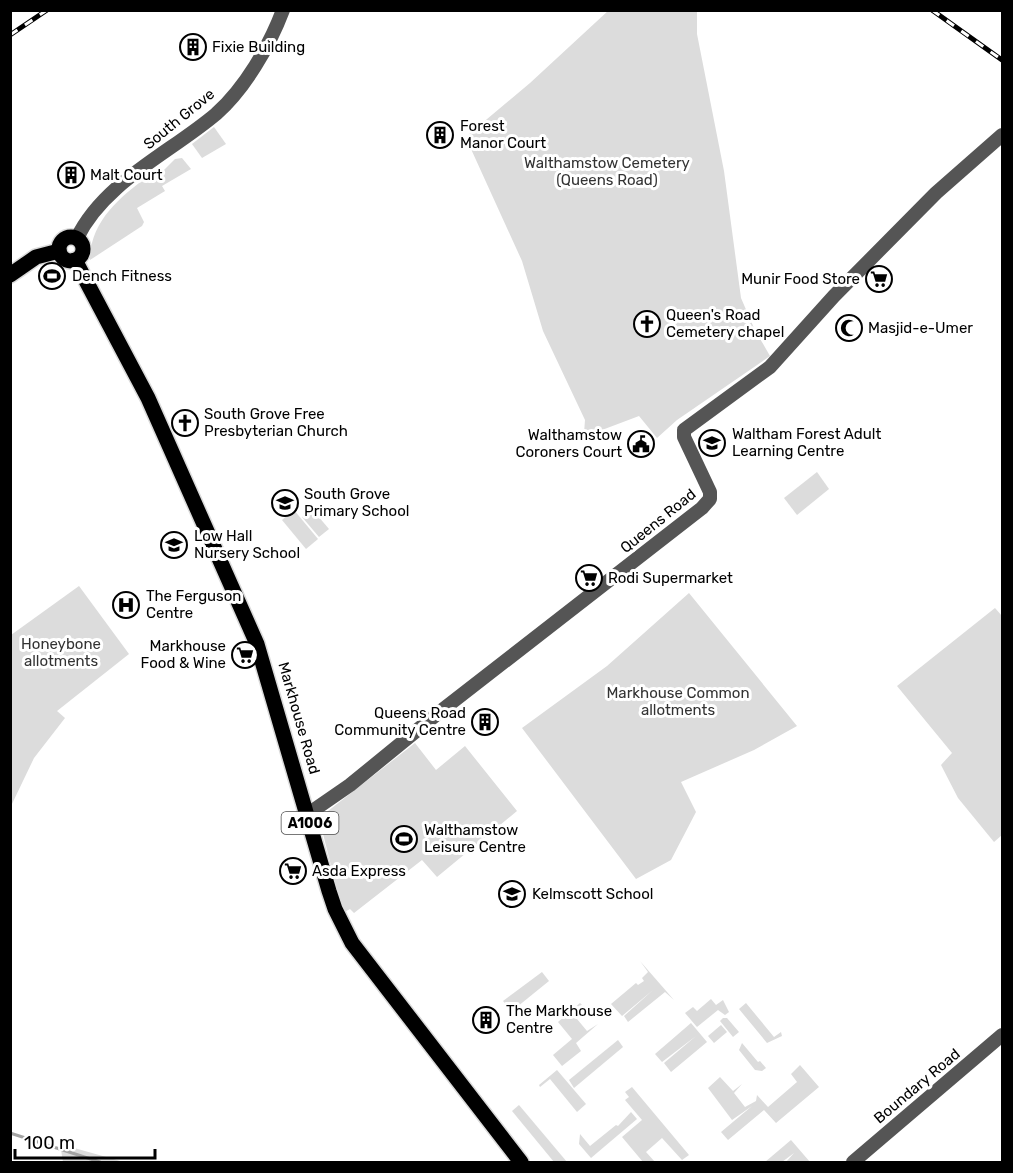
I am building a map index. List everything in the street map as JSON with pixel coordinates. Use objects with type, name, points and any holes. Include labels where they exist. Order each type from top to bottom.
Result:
[{"type":"main road","points":[[70,237],[77,238],[83,249],[75,260],[65,260],[59,251],[62,241],[70,237]]},
{"type":"main road","points":[[10,274],[36,257],[59,251]]},
{"type":"main road","name":"Markhouse Road","points":[[75,260],[148,398],[258,644],[335,909],[352,943],[521,1162]]},
{"type":"street","name":"South Grove","points":[[77,238],[87,220],[108,197],[219,112],[248,75],[283,10]]},
{"type":"street","name":"Queens Road","points":[[308,814],[350,785],[437,714],[702,508],[710,499],[710,492],[684,437],[684,430],[770,368],[834,296],[936,193],[1002,135]]},
{"type":"street","name":"Boundary Road","points":[[853,1162],[1002,1035]]},
{"type":"green space","name":"Walthamstow Cemetery (Queens Road)","points":[[609,10],[697,11],[697,34],[724,171],[741,298],[770,356],[677,420],[657,438],[639,416],[594,433],[584,433],[585,420],[543,331],[522,261],[471,149],[468,135],[530,83]]},
{"type":"green space","points":[[214,127],[226,144],[202,158],[192,144]]},
{"type":"green space","points":[[182,158],[191,169],[162,186],[165,191],[137,208],[144,222],[142,226],[90,260],[95,234],[117,202],[147,177],[155,179],[175,159]]},
{"type":"green space","points":[[817,472],[829,489],[797,515],[784,498]]},
{"type":"green space","points":[[312,509],[329,529],[319,537],[302,517]]},
{"type":"green space","points":[[294,510],[318,539],[306,549],[282,520]]},
{"type":"green space","name":"Honeybone allotments","points":[[79,586],[129,654],[57,711],[65,718],[34,758],[11,806],[11,635]]},
{"type":"green space","name":"Markhouse Common allotments","points":[[689,593],[797,726],[754,750],[681,782],[696,812],[671,860],[636,879],[522,728],[607,666]]},
{"type":"green space","points":[[995,608],[1002,616],[1002,835],[994,842],[958,798],[941,765],[952,753],[897,686]]},
{"type":"green space","name":"Walthamstow Leisure Centre","points":[[415,743],[436,770],[465,746],[517,811],[437,877],[422,860],[354,913],[350,909],[343,913],[319,818]]},
{"type":"green space","points":[[640,961],[674,1000],[665,992],[628,1022],[624,1016],[653,990],[622,1016],[611,1004],[636,983],[638,985],[644,981],[642,978],[648,972]]},
{"type":"green space","points":[[542,972],[549,981],[512,1011],[503,1001]]},
{"type":"green space","points":[[711,999],[716,1005],[723,1000],[729,1012],[725,1015],[718,1010],[697,1027],[685,1013],[693,1007],[697,1011]]},
{"type":"green space","points":[[580,1003],[582,1005],[572,1013],[587,1031],[598,1024],[576,1043],[581,1051],[562,1066],[553,1055],[572,1039],[558,1022]]},
{"type":"green space","points":[[746,1003],[774,1037],[781,1032],[782,1036],[767,1043],[739,1009]]},
{"type":"green space","points":[[727,1018],[739,1032],[733,1037],[720,1021]]},
{"type":"green space","points":[[691,1023],[707,1042],[671,1072],[664,1063],[696,1036],[662,1062],[655,1054]]},
{"type":"green space","points":[[721,1025],[727,1032],[714,1043],[708,1036]]},
{"type":"green space","points":[[618,1040],[623,1047],[574,1088],[569,1080]]},
{"type":"green space","points":[[742,1043],[766,1068],[762,1071],[755,1070],[739,1050]]},
{"type":"green space","points":[[800,1065],[819,1087],[776,1123],[764,1110],[728,1140],[721,1132],[752,1106],[732,1120],[708,1088],[720,1077],[733,1091],[742,1084],[734,1093],[745,1107],[756,1101],[757,1095],[768,1107],[797,1082],[791,1074]]},
{"type":"green space","points":[[557,1070],[586,1104],[577,1112],[550,1079],[540,1087],[539,1085]]},
{"type":"green space","points":[[632,1087],[689,1155],[682,1160],[662,1138],[646,1152],[655,1162],[643,1162],[622,1137],[642,1120],[625,1100],[629,1097],[625,1092]]},
{"type":"green space","points":[[519,1105],[567,1162],[554,1162],[512,1111]]},
{"type":"green space","points":[[631,1112],[637,1119],[591,1158],[579,1144],[580,1134],[590,1146],[616,1125],[618,1126]]},
{"type":"green space","points":[[791,1140],[810,1162],[786,1162],[794,1153],[782,1162],[765,1162]]},
{"type":"green space","points":[[60,1144],[124,1162],[63,1162]]},
{"type":"waterway","points":[[10,1133],[100,1162]]},
{"type":"railway","points":[[10,35],[47,10]]},
{"type":"railway","points":[[932,10],[1002,60]]},
{"type":"place","name":"Fixie Building","points":[[193,47]]},
{"type":"place","name":"Forest Manor Court","points":[[440,135]]},
{"type":"place","name":"Malt Court","points":[[71,175]]},
{"type":"place","name":"Dench Fitness","points":[[52,276]]},
{"type":"place","name":"Munir Food Store","points":[[879,279]]},
{"type":"place","name":"Queen's Road Cemetery chapel","points":[[647,324]]},
{"type":"place","name":"Masjid-e-Umer","points":[[849,328]]},
{"type":"place","name":"South Grove Free Presbyterian Church","points":[[185,423]]},
{"type":"place","name":"Waltham Forest Adult Learning Centre","points":[[712,443]]},
{"type":"place","name":"Walthamstow Coroners Court","points":[[641,444]]},
{"type":"place","name":"South Grove Primary School","points":[[285,503]]},
{"type":"place","name":"Low Hall Nursery School","points":[[174,545]]},
{"type":"place","name":"Rodi Supermarket","points":[[589,578]]},
{"type":"place","name":"The Ferguson Centre","points":[[126,605]]},
{"type":"place","name":"Markhouse Food & Wine","points":[[245,655]]},
{"type":"place","name":"Queens Road Community Centre","points":[[485,722]]},
{"type":"place","name":"Walthamstow Leisure Centre","points":[[404,839]]},
{"type":"place","name":"Asda Express","points":[[293,871]]},
{"type":"place","name":"Kelmscott School","points":[[512,894]]},
{"type":"place","name":"The Markhouse Centre","points":[[486,1020]]}]
